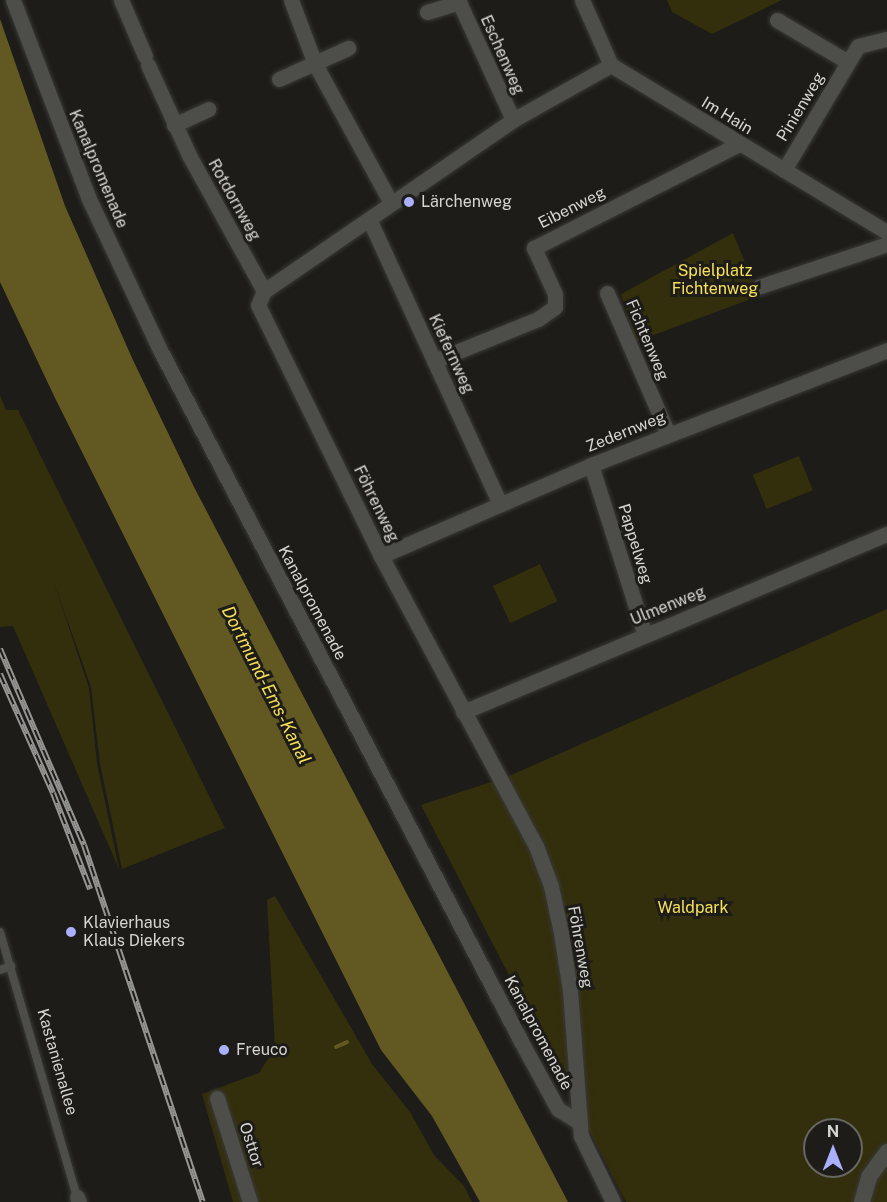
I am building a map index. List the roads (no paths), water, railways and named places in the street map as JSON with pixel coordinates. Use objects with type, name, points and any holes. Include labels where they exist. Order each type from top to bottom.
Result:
[{"type":"main road","points":[[862,1202],[869,1177],[887,1152]]},
{"type":"street","name":"Kanalpromenade","points":[[13,0],[89,199],[159,348],[524,1047],[558,1109],[580,1123]]},
{"type":"street","name":"Rotdornweg","points":[[121,0],[174,125],[264,291]]},
{"type":"street","points":[[291,0],[315,64],[391,203]]},
{"type":"street","points":[[264,291],[513,120],[611,65],[582,0]]},
{"type":"street","name":"Eschenweg","points":[[427,12],[459,2],[513,120]]},
{"type":"street","name":"Pinienweg","points":[[777,20],[848,62]]},
{"type":"street","name":"Pinienweg","points":[[784,170],[858,46],[887,39]]},
{"type":"street","points":[[279,79],[348,48]]},
{"type":"street","name":"Im Hain","points":[[611,65],[887,232]]},
{"type":"street","points":[[174,125],[208,109]]},
{"type":"street","name":"Eibenweg","points":[[434,361],[538,318],[555,307],[555,294],[534,248],[739,144]]},
{"type":"street","name":"Kiefernweg","points":[[369,219],[500,504]]},
{"type":"street","points":[[758,287],[887,244]]},
{"type":"street","name":"Föhrenweg","points":[[264,291],[258,305],[381,556],[463,712],[526,822],[551,886],[570,991],[580,1123]]},
{"type":"street","name":"Fichtenweg","points":[[607,293],[668,434]]},
{"type":"street","name":"Zedernweg","points":[[381,556],[591,465],[887,350]]},
{"type":"street","name":"Pappelweg","points":[[591,465],[645,635]]},
{"type":"street","name":"Ulmenweg","points":[[463,712],[887,534]]},
{"type":"street","name":"Osttor","points":[[217,1098],[250,1202]]},
{"type":"street","points":[[580,1123],[585,1148],[613,1202]]},
{"type":"lane","name":"Kastanienallee","points":[[0,932],[78,1199]]},
{"type":"lane","points":[[0,970],[11,966]]},
{"type":"water","name":"Dortmund-Ems-Kanal","points":[[0,19],[65,206],[132,358],[194,487],[568,1202],[480,1202],[432,1116],[381,1050],[56,400],[0,282]]},
{"type":"waterway","points":[[336,1047],[347,1042]]},
{"type":"railway","points":[[0,649],[84,845],[203,1202]]},
{"type":"railway","points":[[0,674],[53,793],[90,889]]},
{"type":"place","name":"Lärchenweg","points":[[409,202]]},
{"type":"place","name":"Klavierhaus Klaus Diekers","points":[[71,932]]},
{"type":"place","name":"Freuco","points":[[224,1050]]},
{"type":"park label","name":"Spielplatz Fichtenweg","points":[[715,280]]},
{"type":"park label","name":"Waldpark","points":[[693,908]]}]
